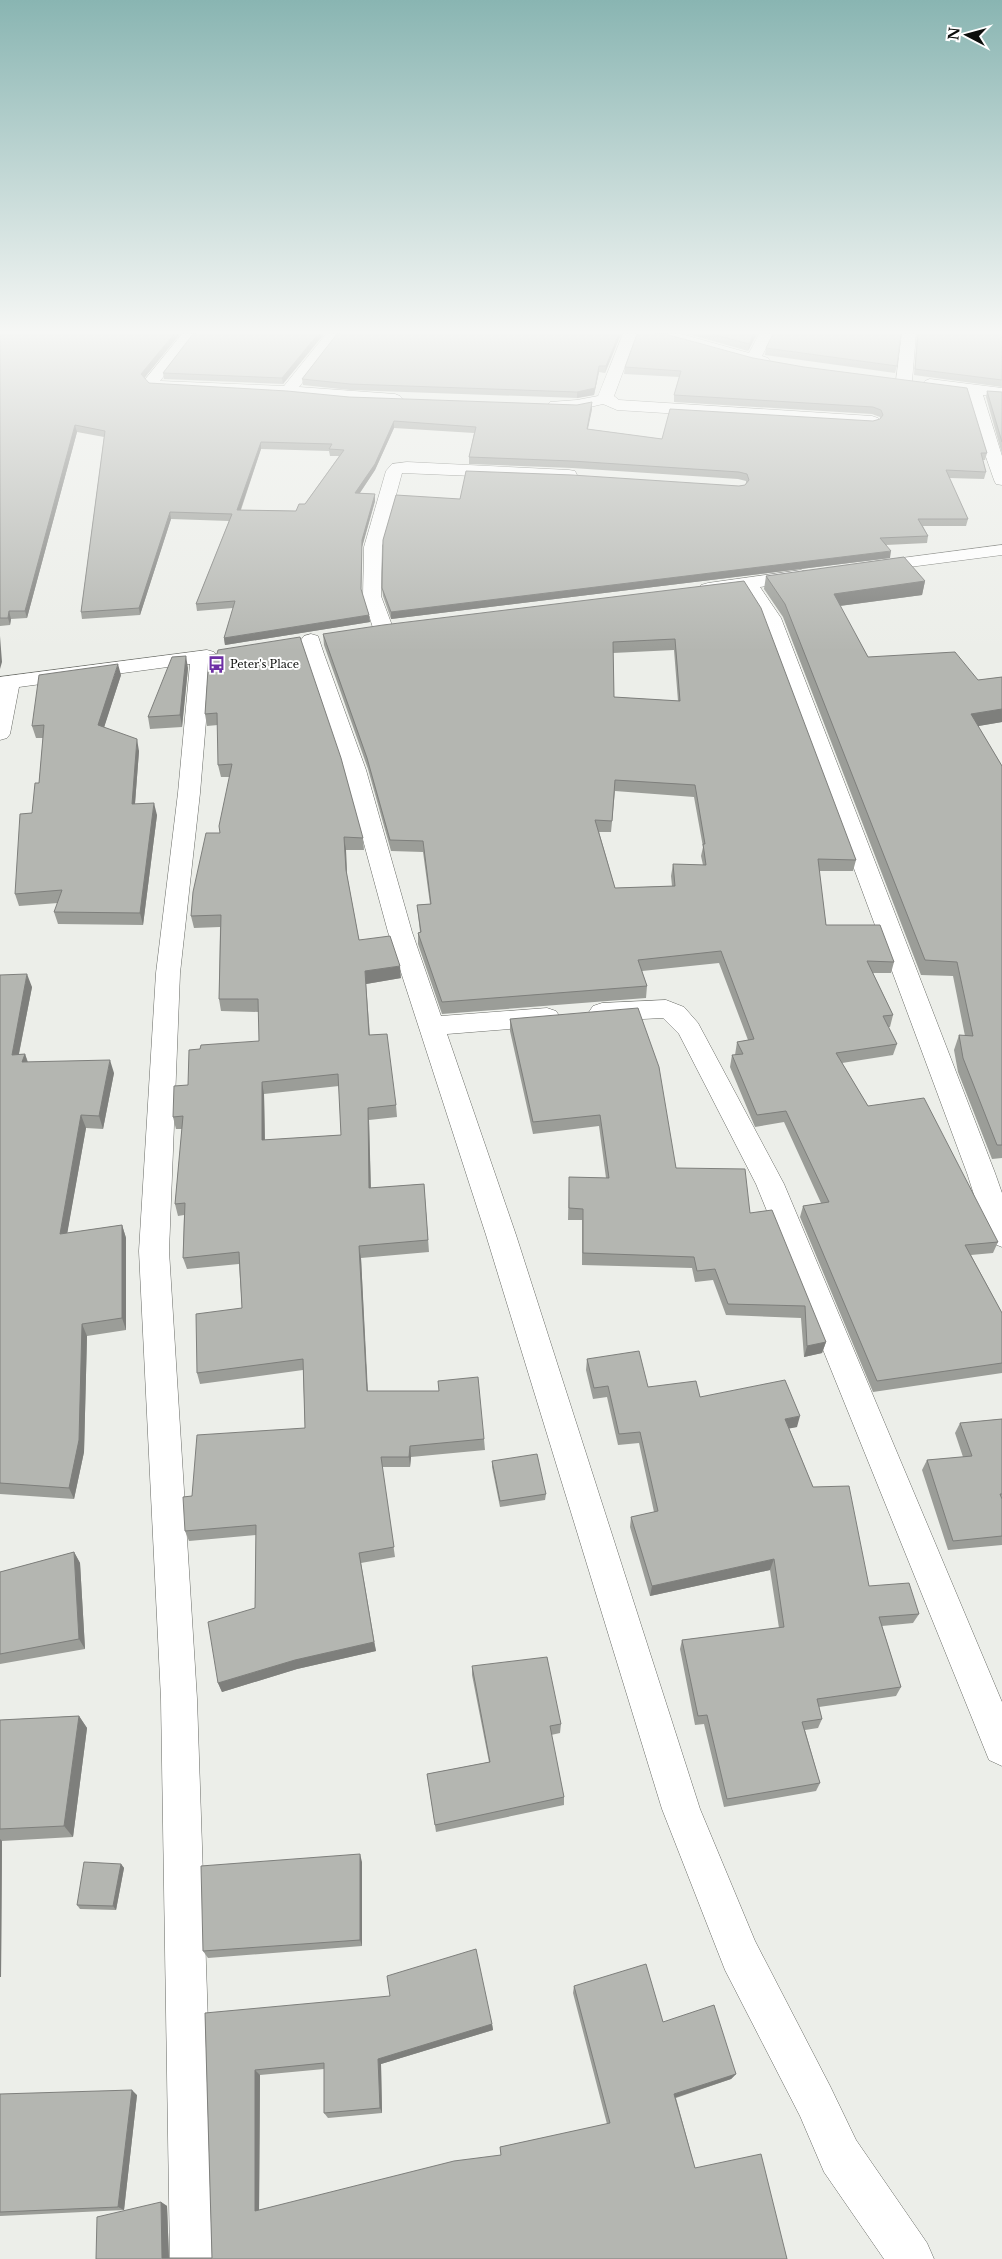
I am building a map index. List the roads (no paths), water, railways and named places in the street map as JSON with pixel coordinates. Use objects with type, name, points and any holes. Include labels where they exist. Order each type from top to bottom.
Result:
[{"type":"street","points":[[988,439],[1002,480]]},
{"type":"street","points":[[383,628],[372,596],[373,547],[394,471],[398,468],[407,467],[582,476]]},
{"type":"street","points":[[856,569],[1002,550]]},
{"type":"street","points":[[689,592],[816,574]]},
{"type":"street","points":[[749,584],[771,618],[981,1173],[1002,1235]]},
{"type":"street","points":[[311,640],[314,654],[355,770],[400,932],[502,1235],[681,1809],[740,1956],[815,2101],[840,2156],[912,2259]]},
{"type":"street","points":[[0,734],[5,682],[215,655],[189,792],[168,973],[154,1251],[179,1699],[193,2259]]},
{"type":"street","points":[[431,1026],[654,1008],[666,1009],[675,1013],[683,1020],[770,1184],[1002,1747]]},
{"type":"place","name":"Peter's Place","points":[[216,664]]}]
